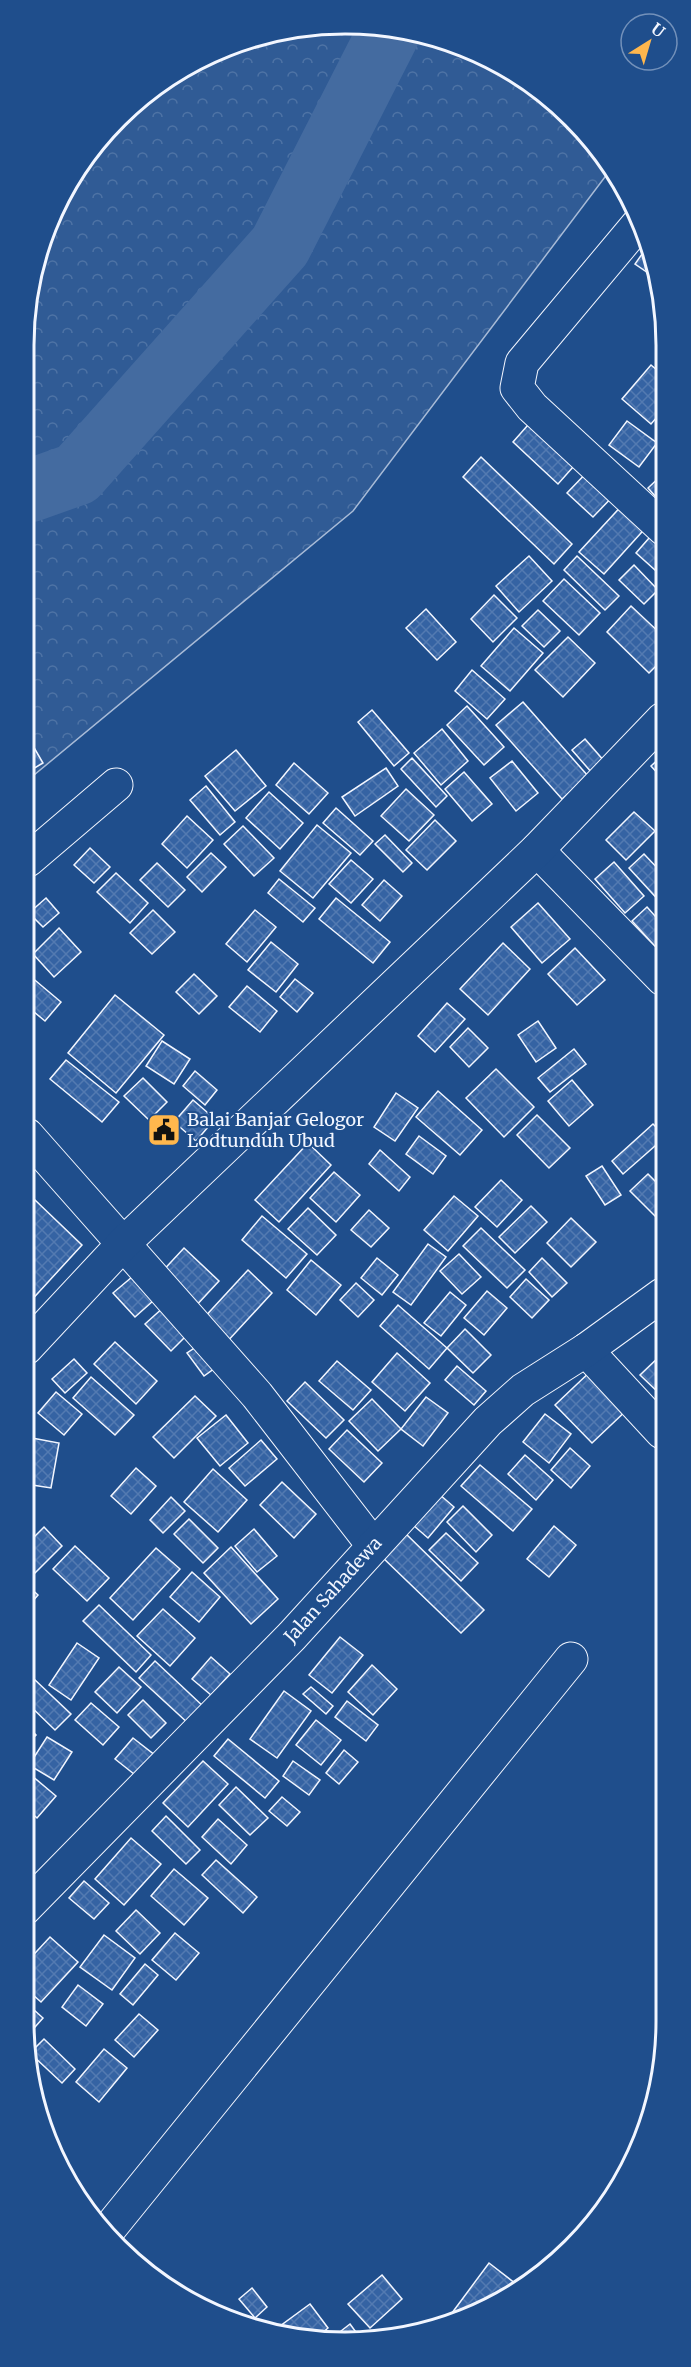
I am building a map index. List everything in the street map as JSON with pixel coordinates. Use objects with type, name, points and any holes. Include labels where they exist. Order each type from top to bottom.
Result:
[{"type":"street","points":[[634,229],[522,363],[517,388],[532,407],[656,522]]},
{"type":"street","points":[[34,1339],[124,1243],[537,850],[656,726]]},
{"type":"street","points":[[34,855],[116,785]]},
{"type":"street","points":[[537,850],[656,972]]},
{"type":"street","points":[[34,1148],[124,1243],[257,1395],[373,1545]]},
{"type":"street","name":"Jalan Sahadewa","points":[[34,1899],[292,1636],[488,1421],[523,1390],[586,1350],[656,1299]]},
{"type":"street","points":[[586,1350],[656,1426]]},
{"type":"street","points":[[111,2226],[571,1659]]},
{"type":"green space","points":[[346,34],[386,37],[426,45],[465,58],[501,76],[551,112],[579,140],[606,176],[353,511],[34,775],[34,346],[40,285],[58,226],[76,190],[112,140],[140,112],[173,87],[226,58],[265,45],[305,37]]},
{"type":"building","points":[[642,254],[648,273],[635,264]]},
{"type":"building","points":[[651,365],[656,369],[656,418],[651,424],[622,399]]},
{"type":"building","points":[[535,417],[581,458],[558,484],[513,442]]},
{"type":"building","points":[[627,421],[656,442],[639,467],[609,445]]},
{"type":"building","points":[[481,457],[572,544],[554,564],[463,477]]},
{"type":"building","points":[[592,467],[618,491],[593,517],[567,493]]},
{"type":"building","points":[[656,480],[656,497],[648,488]]},
{"type":"building","points":[[626,501],[650,523],[604,574],[579,552]]},
{"type":"building","points":[[656,530],[656,571],[636,553]]},
{"type":"building","points":[[529,556],[552,581],[519,612],[496,586]]},
{"type":"building","points":[[577,556],[619,596],[605,610],[564,570]]},
{"type":"building","points":[[634,565],[656,588],[656,592],[644,604],[619,580]]},
{"type":"building","points":[[564,579],[600,613],[579,635],[543,601]]},
{"type":"building","points":[[494,595],[517,618],[493,642],[471,619]]},
{"type":"building","points":[[631,606],[656,629],[656,666],[649,673],[607,632]]},
{"type":"building","points":[[426,609],[456,642],[437,660],[406,628]]},
{"type":"building","points":[[538,610],[560,631],[544,647],[522,626]]},
{"type":"building","points":[[514,628],[543,653],[510,691],[481,666]]},
{"type":"building","points":[[568,637],[595,663],[563,697],[535,670]]},
{"type":"building","points":[[472,670],[505,699],[487,719],[455,691]]},
{"type":"building","points":[[523,702],[588,776],[562,799],[496,725]]},
{"type":"building","points":[[467,706],[504,747],[484,765],[447,725]]},
{"type":"building","points":[[372,710],[409,753],[394,766],[358,722]]},
{"type":"building","points":[[442,729],[468,761],[441,785],[414,753]]},
{"type":"building","points":[[585,739],[605,762],[592,773],[572,750]]},
{"type":"building","points":[[34,748],[43,763],[34,768]]},
{"type":"building","points":[[236,750],[266,786],[235,811],[205,776]]},
{"type":"building","points":[[412,758],[447,796],[436,807],[401,769]]},
{"type":"building","points":[[512,761],[538,793],[516,811],[490,778]]},
{"type":"building","points":[[656,761],[656,771],[651,766]]},
{"type":"building","points":[[294,763],[328,793],[309,814],[276,785]]},
{"type":"building","points":[[386,768],[398,786],[355,816],[342,797]]},
{"type":"building","points":[[464,772],[492,804],[472,821],[445,789]]},
{"type":"building","points":[[206,786],[235,822],[220,835],[190,800]]},
{"type":"building","points":[[406,789],[434,815],[409,841],[381,816]]},
{"type":"building","points":[[269,792],[303,823],[280,849],[246,818]]},
{"type":"building","points":[[336,808],[373,841],[360,855],[323,823]]},
{"type":"building","points":[[634,812],[655,831],[626,860],[606,840]]},
{"type":"building","points":[[187,816],[213,840],[187,868],[162,844]]},
{"type":"building","points":[[435,820],[456,841],[427,870],[406,850]]},
{"type":"building","points":[[317,825],[351,853],[313,898],[280,871]]},
{"type":"building","points":[[243,826],[274,858],[254,876],[224,844]]},
{"type":"building","points":[[385,835],[412,863],[403,872],[375,844]]},
{"type":"building","points":[[90,848],[110,867],[94,883],[74,865]]},
{"type":"building","points":[[211,853],[226,867],[202,892],[187,877]]},
{"type":"building","points":[[644,854],[656,867],[656,897],[629,868]]},
{"type":"building","points":[[351,860],[373,879],[351,903],[329,884]]},
{"type":"building","points":[[614,862],[644,896],[625,913],[595,879]]},
{"type":"building","points":[[157,863],[185,890],[168,907],[140,880]]},
{"type":"building","points":[[116,873],[148,903],[130,923],[97,892]]},
{"type":"building","points":[[279,879],[315,908],[303,922],[268,893]]},
{"type":"building","points":[[384,880],[402,896],[380,921],[362,905]]},
{"type":"building","points":[[46,898],[59,913],[43,927],[34,918],[34,909]]},
{"type":"building","points":[[336,898],[390,942],[373,963],[319,919]]},
{"type":"building","points":[[538,903],[570,939],[542,963],[511,927]]},
{"type":"building","points":[[647,907],[656,917],[656,947],[632,921]]},
{"type":"building","points":[[153,910],[175,932],[152,954],[130,933]]},
{"type":"building","points":[[255,910],[276,927],[247,962],[226,944]]},
{"type":"building","points":[[59,928],[81,952],[54,977],[34,953]]},
{"type":"building","points":[[271,942],[298,964],[276,992],[248,970]]},
{"type":"building","points":[[503,943],[530,969],[488,1015],[460,989]]},
{"type":"building","points":[[575,948],[605,980],[577,1005],[548,974]]},
{"type":"building","points":[[194,974],[217,996],[199,1014],[176,992]]},
{"type":"building","points":[[34,979],[61,1002],[45,1021],[34,1012]]},
{"type":"building","points":[[295,979],[313,993],[297,1012],[280,997]]},
{"type":"building","points":[[247,986],[277,1011],[260,1032],[229,1007]]},
{"type":"building","points":[[115,995],[164,1035],[116,1093],[68,1053]]},
{"type":"building","points":[[447,1003],[465,1019],[435,1052],[418,1036]]},
{"type":"building","points":[[538,1021],[556,1048],[536,1062],[518,1035]]},
{"type":"building","points":[[468,1028],[488,1048],[469,1067],[450,1047]]},
{"type":"building","points":[[162,1041],[190,1059],[174,1084],[146,1066]]},
{"type":"building","points":[[574,1049],[586,1064],[550,1092],[538,1078]]},
{"type":"building","points":[[66,1060],[119,1102],[102,1122],[50,1079]]},
{"type":"building","points":[[496,1069],[534,1107],[504,1137],[466,1098]]},
{"type":"building","points":[[195,1071],[217,1090],[205,1105],[183,1086]]},
{"type":"building","points":[[143,1078],[167,1102],[149,1120],[124,1096]]},
{"type":"building","points":[[572,1080],[593,1105],[569,1126],[548,1101]]},
{"type":"building","points":[[438,1091],[482,1130],[460,1155],[416,1117]]},
{"type":"building","points":[[396,1093],[418,1108],[395,1141],[374,1127]]},
{"type":"building","points":[[193,1100],[215,1119],[196,1141],[174,1122]]},
{"type":"building","points":[[537,1115],[570,1148],[549,1168],[517,1135]]},
{"type":"building","points":[[653,1124],[656,1127],[656,1145],[623,1174],[612,1161]]},
{"type":"building","points":[[419,1136],[446,1156],[433,1174],[406,1154]]},
{"type":"building","points":[[308,1143],[331,1165],[279,1222],[255,1200]]},
{"type":"building","points":[[380,1150],[410,1177],[399,1191],[369,1164]]},
{"type":"building","points":[[602,1166],[621,1195],[605,1205],[586,1176]]},
{"type":"building","points":[[334,1172],[360,1195],[336,1222],[310,1198]]},
{"type":"building","points":[[648,1174],[656,1182],[656,1217],[630,1191]]},
{"type":"building","points":[[501,1180],[522,1200],[497,1227],[475,1207]]},
{"type":"building","points":[[454,1196],[478,1216],[448,1251],[424,1230]]},
{"type":"building","points":[[34,1201],[82,1245],[34,1297]]},
{"type":"building","points":[[531,1206],[547,1222],[515,1253],[499,1237]]},
{"type":"building","points":[[308,1208],[336,1235],[317,1255],[288,1229]]},
{"type":"building","points":[[369,1210],[389,1228],[371,1247],[351,1230]]},
{"type":"building","points":[[262,1216],[307,1254],[286,1278],[242,1240]]},
{"type":"building","points":[[571,1218],[596,1242],[571,1267],[547,1243]]},
{"type":"building","points":[[481,1228],[525,1270],[507,1288],[463,1246]]},
{"type":"building","points":[[428,1244],[446,1257],[411,1305],[393,1292]]},
{"type":"building","points":[[184,1248],[219,1281],[194,1308],[158,1276]]},
{"type":"building","points":[[459,1254],[481,1277],[462,1294],[440,1271]]},
{"type":"building","points":[[377,1258],[398,1275],[382,1295],[361,1278]]},
{"type":"building","points":[[542,1258],[567,1283],[552,1297],[529,1272]]},
{"type":"building","points":[[311,1260],[341,1285],[316,1315],[287,1290]]},
{"type":"building","points":[[248,1270],[272,1293],[225,1344],[201,1321]]},
{"type":"building","points":[[132,1277],[153,1301],[135,1317],[113,1293]]},
{"type":"building","points":[[526,1279],[549,1300],[532,1318],[510,1297]]},
{"type":"building","points":[[356,1283],[374,1300],[358,1317],[340,1300]]},
{"type":"building","points":[[487,1291],[507,1308],[484,1335],[464,1318]]},
{"type":"building","points":[[450,1292],[466,1305],[441,1336],[424,1323]]},
{"type":"building","points":[[398,1305],[447,1348],[429,1369],[380,1326]]},
{"type":"building","points":[[165,1306],[190,1332],[171,1351],[145,1324]]},
{"type":"building","points":[[465,1329],[491,1355],[473,1373],[447,1348]]},
{"type":"building","points":[[115,1342],[157,1381],[136,1404],[94,1364]]},
{"type":"building","points":[[199,1345],[215,1368],[204,1376],[187,1353]]},
{"type":"building","points":[[397,1353],[430,1383],[405,1411],[372,1382]]},
{"type":"building","points":[[74,1359],[87,1373],[65,1393],[52,1379]]},
{"type":"building","points":[[656,1360],[656,1390],[640,1375]]},
{"type":"building","points":[[337,1361],[371,1390],[353,1410],[319,1381]]},
{"type":"building","points":[[457,1366],[486,1391],[474,1405],[445,1380]]},
{"type":"building","points":[[594,1368],[631,1406],[592,1443],[555,1405]]},
{"type":"building","points":[[91,1377],[134,1415],[115,1435],[73,1398]]},
{"type":"building","points":[[305,1382],[344,1420],[326,1438],[287,1401]]},
{"type":"building","points":[[56,1392],[82,1414],[64,1435],[38,1413]]},
{"type":"building","points":[[195,1396],[216,1416],[174,1458],[153,1437]]},
{"type":"building","points":[[426,1397],[448,1413],[423,1446],[401,1429]]},
{"type":"building","points":[[372,1399],[401,1429],[378,1451],[349,1421]]},
{"type":"building","points":[[545,1414],[571,1434],[549,1463],[523,1442]]},
{"type":"building","points":[[226,1415],[248,1443],[220,1466],[197,1438]]},
{"type":"building","points":[[347,1430],[382,1463],[364,1482],[329,1449]]},
{"type":"building","points":[[34,1438],[59,1443],[51,1488],[34,1485]]},
{"type":"building","points":[[261,1440],[277,1459],[245,1486],[229,1468]]},
{"type":"building","points":[[570,1448],[590,1466],[571,1488],[551,1470]]},
{"type":"building","points":[[525,1455],[553,1480],[536,1500],[508,1474]]},
{"type":"building","points":[[480,1465],[532,1509],[513,1531],[461,1486]]},
{"type":"building","points":[[136,1468],[156,1486],[131,1514],[111,1496]]},
{"type":"building","points":[[213,1469],[247,1500],[218,1532],[184,1502]]},
{"type":"building","points":[[282,1482],[316,1514],[294,1538],[260,1505]]},
{"type":"building","points":[[439,1494],[454,1507],[428,1538],[413,1525]]},
{"type":"building","points":[[171,1497],[185,1511],[163,1533],[150,1520]]},
{"type":"building","points":[[463,1506],[492,1535],[476,1552],[447,1522]]},
{"type":"building","points":[[189,1519],[218,1548],[203,1563],[174,1534]]},
{"type":"building","points":[[554,1526],[576,1545],[549,1577],[527,1559]]},
{"type":"building","points":[[44,1527],[62,1546],[35,1573],[34,1572],[34,1537]]},
{"type":"building","points":[[254,1529],[277,1556],[257,1572],[235,1546]]},
{"type":"building","points":[[403,1531],[484,1610],[461,1633],[380,1555]]},
{"type":"building","points":[[446,1533],[478,1563],[461,1581],[429,1550]]},
{"type":"building","points":[[75,1546],[109,1578],[87,1601],[53,1569]]},
{"type":"building","points":[[231,1547],[278,1599],[251,1624],[204,1573]]},
{"type":"building","points":[[156,1548],[180,1569],[133,1620],[110,1598]]},
{"type":"building","points":[[192,1572],[220,1597],[199,1622],[170,1597]]},
{"type":"building","points":[[99,1605],[151,1655],[136,1672],[83,1621]]},
{"type":"building","points":[[163,1609],[195,1638],[170,1666],[137,1636]]},
{"type":"building","points":[[340,1637],[363,1655],[332,1693],[309,1675]]},
{"type":"building","points":[[77,1643],[99,1658],[71,1700],[49,1685]]},
{"type":"building","points":[[211,1657],[230,1674],[211,1695],[192,1679]]},
{"type":"building","points":[[155,1661],[205,1708],[190,1725],[139,1678]]},
{"type":"building","points":[[372,1665],[397,1689],[373,1715],[348,1692]]},
{"type":"building","points":[[119,1667],[141,1687],[117,1713],[95,1692]]},
{"type":"building","points":[[34,1679],[71,1714],[55,1730],[34,1710]]},
{"type":"building","points":[[311,1687],[333,1706],[326,1714],[303,1694]]},
{"type":"building","points":[[284,1691],[311,1711],[277,1758],[250,1739]]},
{"type":"building","points":[[143,1700],[166,1723],[151,1738],[128,1715]]},
{"type":"building","points":[[347,1701],[378,1725],[366,1741],[335,1717]]},
{"type":"building","points":[[91,1703],[119,1727],[103,1745],[75,1720]]},
{"type":"building","points":[[316,1720],[341,1740],[321,1765],[296,1745]]},
{"type":"building","points":[[47,1737],[72,1752],[54,1780],[34,1768],[34,1757]]},
{"type":"building","points":[[133,1738],[156,1756],[139,1778],[115,1759]]},
{"type":"building","points":[[228,1739],[279,1781],[265,1798],[214,1756]]},
{"type":"building","points":[[344,1750],[358,1762],[339,1784],[326,1773]]},
{"type":"building","points":[[203,1761],[228,1784],[188,1827],[163,1803]]},
{"type":"building","points":[[293,1761],[320,1780],[309,1795],[283,1776]]},
{"type":"building","points":[[34,1778],[56,1796],[37,1818],[34,1815]]},
{"type":"building","points":[[236,1787],[268,1818],[250,1835],[219,1805]]},
{"type":"building","points":[[282,1797],[300,1812],[287,1826],[269,1811]]},
{"type":"building","points":[[166,1816],[200,1850],[186,1864],[152,1831]]},
{"type":"building","points":[[218,1819],[247,1845],[231,1864],[202,1837]]},
{"type":"building","points":[[131,1838],[161,1864],[124,1905],[95,1879]]},
{"type":"building","points":[[216,1860],[257,1897],[243,1913],[202,1875]]},
{"type":"building","points":[[174,1869],[208,1898],[184,1925],[151,1896]]},
{"type":"building","points":[[84,1881],[109,1903],[94,1919],[69,1898]]},
{"type":"building","points":[[136,1910],[160,1933],[140,1954],[116,1931]]},
{"type":"building","points":[[175,1933],[199,1953],[176,1980],[152,1960]]},
{"type":"building","points":[[104,1935],[135,1958],[112,1990],[80,1967]]},
{"type":"building","points":[[50,1937],[78,1962],[41,2002],[34,1996],[34,1954]]},
{"type":"building","points":[[145,1964],[158,1975],[133,2005],[120,1994]]},
{"type":"building","points":[[78,1985],[103,2004],[86,2026],[62,2007]]},
{"type":"building","points":[[34,2010],[43,2018],[34,2028]]},
{"type":"building","points":[[139,2014],[158,2030],[134,2057],[115,2040]]},
{"type":"building","points":[[44,2039],[75,2069],[62,2083],[37,2059],[36,2047]]},
{"type":"building","points":[[104,2049],[127,2068],[99,2102],[76,2082]]},
{"type":"building","points":[[489,2263],[514,2282],[465,2309],[452,2313]]},
{"type":"building","points":[[382,2275],[402,2299],[370,2328],[348,2304]]},
{"type":"building","points":[[252,2288],[267,2307],[255,2318],[239,2299]]},
{"type":"building","points":[[310,2304],[328,2328],[324,2332],[280,2326]]},
{"type":"building","points":[[350,2324],[356,2332],[346,2332],[340,2332]]},
{"type":"waterway","points":[[34,489],[77,474],[280,246],[386,37]]},
{"type":"place","name":"Balai Banjar Gelogor Lodtunduh Ubud","points":[[164,1130]]}]
